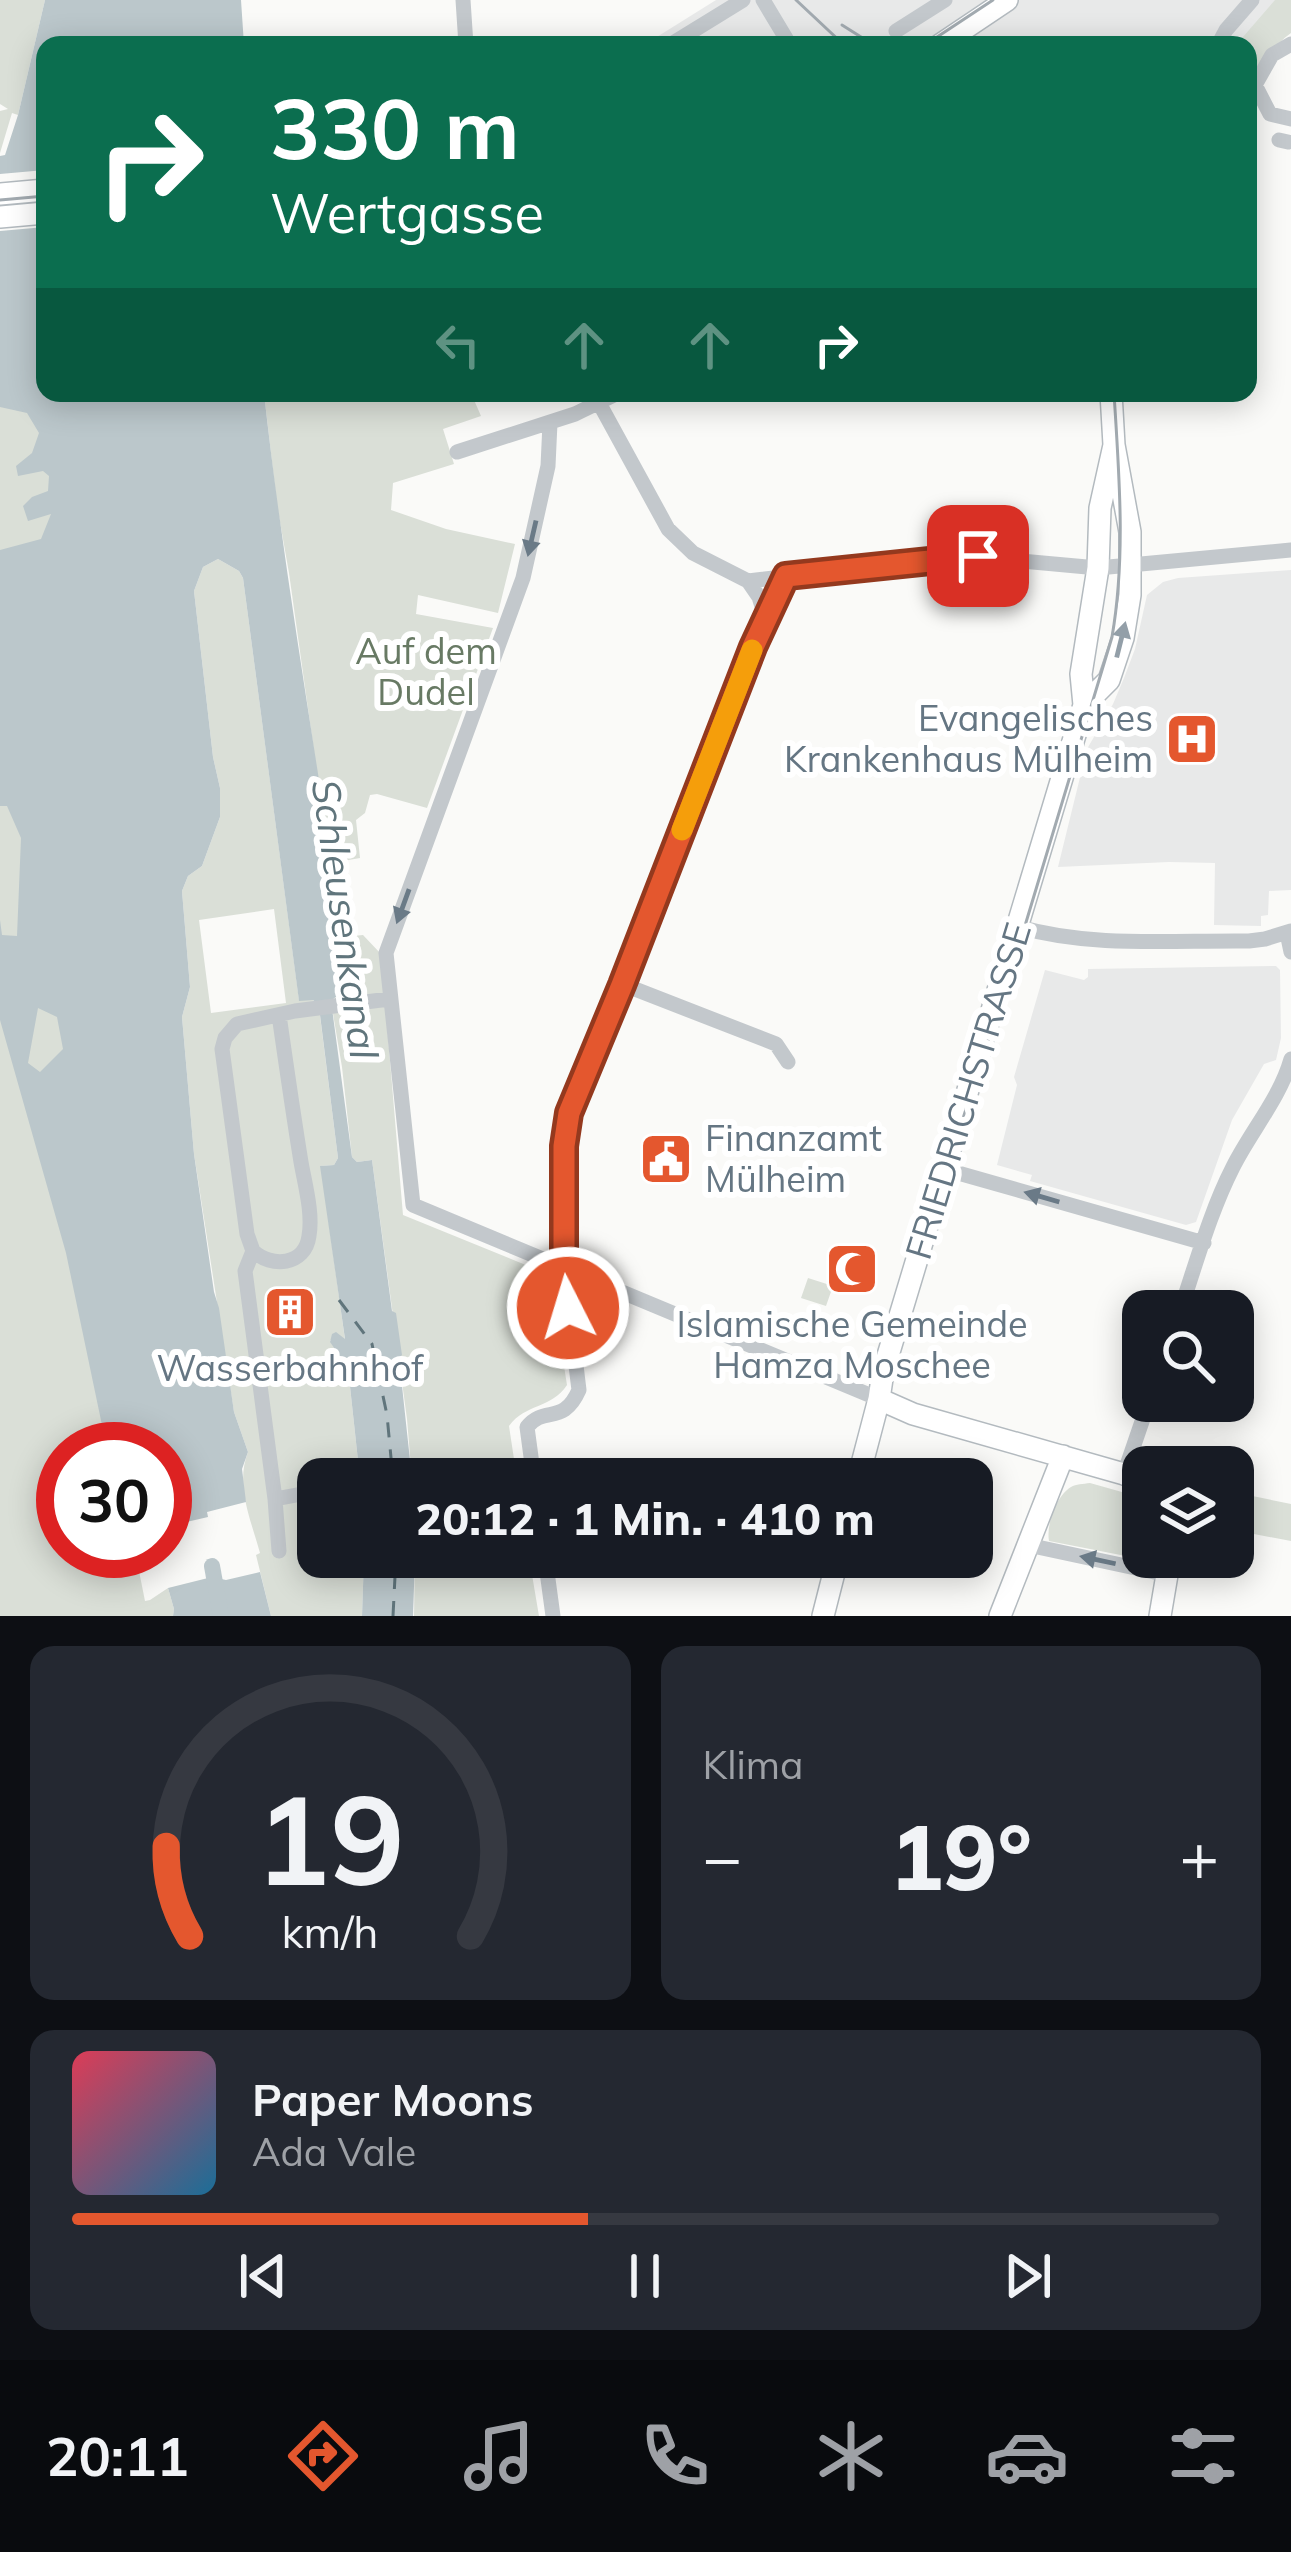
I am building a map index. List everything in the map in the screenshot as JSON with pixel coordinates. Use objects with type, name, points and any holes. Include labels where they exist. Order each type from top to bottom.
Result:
[{"type":"main road","points":[[953,36],[1007,0]]},
{"type":"main road","points":[[0,194],[36,191]]},
{"type":"main road","points":[[0,217],[36,214]]},
{"type":"main road","name":"FRIEDRICHSTRASSE","points":[[1084,705],[1109,680],[1129,604],[1130,532],[1112,402]]},
{"type":"main road","name":"FRIEDRICHSTRASSE","points":[[864,1458],[884,1372],[1084,705],[1081,674],[1098,568],[1100,508],[1114,445]]},
{"type":"main road","points":[[879,1400],[1122,1474]]},
{"type":"main road","points":[[1000,1616],[1063,1456]]},
{"type":"main road","points":[[823,1616],[833,1578]]},
{"type":"main road","points":[[1160,1616],[1167,1578]]},
{"type":"street","points":[[463,0],[465,36]]},
{"type":"street","points":[[685,36],[743,0]]},
{"type":"street","points":[[763,0],[785,36]]},
{"type":"street","points":[[896,32],[944,0]]},
{"type":"street","points":[[1223,36],[1252,0]]},
{"type":"street","points":[[1257,82],[1272,56],[1291,44]]},
{"type":"street","points":[[1257,90],[1270,114],[1291,119]]},
{"type":"street","points":[[457,452],[550,423],[589,402]]},
{"type":"street","points":[[601,402],[668,529],[693,554],[748,581],[765,616]]},
{"type":"street","points":[[550,423],[548,466],[523,578],[386,953],[412,1205],[879,1400]]},
{"type":"street","points":[[748,581],[978,556],[1098,568],[1291,550]]},
{"type":"street","points":[[531,1458],[527,1427],[534,1419],[563,1412],[573,1404],[578,1390],[564,1267],[564,1146],[569,1113],[765,616],[786,576]]},
{"type":"street","points":[[1018,927],[1102,941],[1249,941],[1289,932],[1291,952]]},
{"type":"street","points":[[622,985],[776,1044],[788,1062]]},
{"type":"street","points":[[279,1015],[309,1240],[288,1262],[274,1263],[253,1251],[247,1234],[222,1049],[234,1026],[279,1015],[324,1007],[389,999]]},
{"type":"street","points":[[1187,1290],[1228,1177],[1288,1081],[1291,1059]]},
{"type":"street","points":[[944,1169],[1204,1243]]},
{"type":"street","points":[[253,1251],[245,1271],[279,1551]]},
{"type":"street","points":[[275,1499],[297,1495]]},
{"type":"street","points":[[1028,1545],[1122,1559]]},
{"type":"street","points":[[548,1578],[553,1616]]},
{"type":"shaded area","points":[[45,0],[241,0],[243,36],[37,36]]},
{"type":"shaded area","points":[[716,0],[1291,0],[1253,36],[658,36]]},
{"type":"shaded area","points":[[36,38],[36,402],[265,402],[349,994],[331,1001],[352,1157],[357,1162],[372,1160],[402,1355],[410,1458],[358,1458],[348,1368],[330,1342],[336,1332],[345,1339],[320,1166],[334,1165],[338,1158],[320,1015],[313,1000],[299,1001],[243,578],[218,559],[203,567],[194,591],[220,817],[202,866],[188,876],[182,891],[190,987],[182,1017],[194,1154],[214,1292],[234,1412],[248,1452],[242,1469],[246,1502],[192,1521],[192,1422],[101,1422],[66,1253],[0,1020],[0,920],[2,935],[17,936],[21,838],[7,806],[0,806],[0,550],[41,539],[51,514],[28,521],[23,506],[48,491],[49,476],[43,471],[18,476],[16,466],[32,453],[39,433],[27,413],[0,407],[0,156],[5,155],[18,115]],"holes":[[[38,1008],[57,1017],[63,1049],[40,1072],[28,1063]]]},
{"type":"shaded area","name":"Evangelisches Krankenhaus Mülheim","points":[[1291,570],[1291,890],[1269,891],[1268,915],[1261,916],[1261,926],[1214,925],[1215,863],[1058,867],[1087,749],[1124,678],[1147,595],[1163,582],[1178,578]]},
{"type":"shaded area","points":[[1276,966],[1280,970],[1281,1038],[1276,1060],[1264,1064],[1232,1120],[1196,1222],[1186,1225],[1030,1181],[1032,1175],[997,1165],[1017,1085],[1014,1077],[1045,970],[1084,980],[1088,969]]},
{"type":"shaded area","points":[[260,1572],[271,1616],[173,1616],[168,1588]]},
{"type":"shaded area","points":[[363,1578],[414,1578],[413,1616],[362,1616]]},
{"type":"green space","points":[[0,0],[45,0],[18,115],[12,113],[0,153],[0,111],[8,109],[0,104]]},
{"type":"green space","points":[[1275,0],[1291,0],[1291,33],[1257,66],[1257,36],[1244,36]]},
{"type":"green space","points":[[0,343],[36,383],[36,402],[46,402],[133,1422],[36,1422],[36,1578],[140,1578],[145,1601],[168,1588],[173,1616],[0,1616]]},
{"type":"green space","name":"Auf dem Dudel","points":[[265,402],[475,402],[481,416],[443,429],[454,464],[393,483],[391,510],[446,529],[515,544],[498,613],[418,595],[416,614],[493,628],[427,808],[370,795],[365,813],[356,820],[360,858],[343,861],[353,936],[363,935],[381,954],[403,1215],[538,1270],[551,1284],[567,1385],[509,1426],[514,1458],[410,1458],[372,1160],[357,1162],[352,1157],[331,1002],[348,994]]},
{"type":"green space","points":[[218,559],[243,578],[299,1000],[318,1004],[338,1158],[334,1165],[321,1166],[345,1340],[336,1333],[330,1341],[348,1368],[358,1458],[297,1458],[297,1578],[363,1578],[362,1616],[271,1616],[244,1490],[248,1452],[234,1412],[194,1154],[182,1017],[190,987],[182,891],[188,876],[202,866],[220,817],[194,591],[203,567]],"holes":[[[274,909],[286,1003],[211,1013],[199,920]]]},
{"type":"green space","points":[[808,1278],[833,1286],[826,1306],[801,1298]]},
{"type":"green space","points":[[1090,1483],[1122,1492],[1122,1555],[1049,1541],[1057,1504],[1073,1486]]},
{"type":"green space","points":[[1254,1496],[1291,1504],[1291,1541],[1254,1534]]},
{"type":"green space","points":[[415,1578],[533,1578],[539,1616],[414,1616]]},
{"type":"pier","points":[[36,171],[36,228],[0,231],[0,174]]},
{"type":"waterway","points":[[212,1566],[221,1616]]},
{"type":"ferry route","points":[[339,1300],[372,1344],[391,1458]]},
{"type":"ferry route","points":[[393,1616],[395,1578]]},
{"type":"tram line","points":[[796,0],[834,36]]},
{"type":"tram line","points":[[939,36],[993,0]]},
{"type":"tram line","points":[[842,25],[859,36]]},
{"type":"tram line","points":[[0,200],[36,197]]},
{"type":"tram line","points":[[958,1134],[1112,637],[1120,546],[1114,402]]},
{"type":"slow traffic","points":[[682,830],[752,650]]},
{"type":"place","name":"Evangelisches Krankenhaus Mülheim","points":[[1192,739]]},
{"type":"place","name":"Finanzamt Mülheim","points":[[666,1159]]},
{"type":"place","name":"Islamische Gemeinde Hamza Moschee","points":[[852,1269]]},
{"type":"place","name":"Wasserbahnhof","points":[[290,1312]]},
{"type":"route","points":[[568,1308],[564,1146],[569,1113],[765,616],[786,576],[978,556]]},
{"type":"water label","name":"Schleusenkanal","points":[[345,919]]}]
